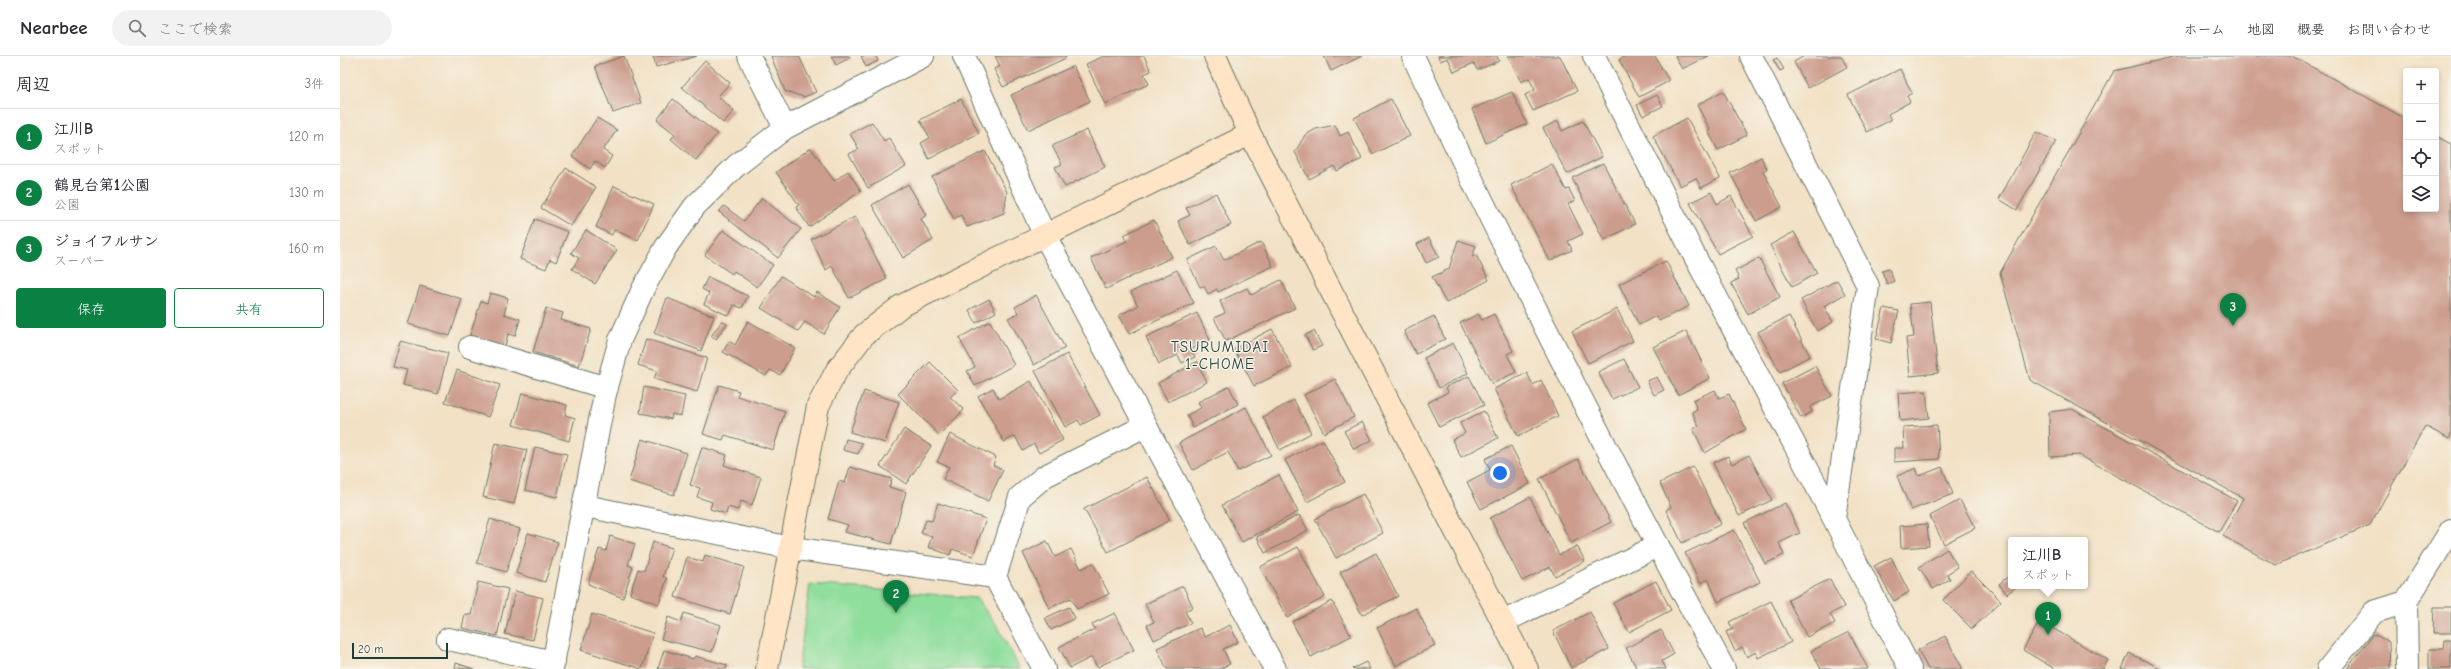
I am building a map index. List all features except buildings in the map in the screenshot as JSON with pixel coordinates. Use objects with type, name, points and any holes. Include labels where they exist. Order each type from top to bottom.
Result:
[{"type":"street","points":[[749,56],[785,128]]},
{"type":"street","points":[[448,639],[553,666],[607,388],[620,340],[643,289],[666,246],[695,206],[736,166],[785,128],[923,56]]},
{"type":"street","points":[[964,56],[1044,234],[1275,669]]},
{"type":"street","points":[[1215,56],[1250,134],[1527,669]]},
{"type":"street","points":[[1412,56],[1453,142],[1657,546],[1724,669]]},
{"type":"street","points":[[1594,56],[1692,253],[1834,519],[1910,669]]},
{"type":"street","points":[[1751,56],[1868,286],[1834,519]]},
{"type":"street","points":[[768,669],[818,406],[837,370],[864,335],[901,306],[1044,234],[1250,134]]},
{"type":"street","points":[[470,347],[607,388]]},
{"type":"street","points":[[1044,669],[995,577],[1020,497],[1045,476],[1145,426]]},
{"type":"street","points":[[585,506],[791,548],[995,577]]},
{"type":"street","points":[[2407,669],[2406,602],[2451,530]]},
{"type":"street","points":[[1503,622],[1657,546]]},
{"type":"street","points":[[2328,669],[2374,612],[2406,602]]},
{"type":"green space","points":[[810,584],[976,598],[998,627],[1020,669],[798,669]]},
{"type":"place","name":"ジョイフルサン","points":[[2233,326]]},
{"type":"place","name":"鶴見台第1公園","points":[[896,613]]},
{"type":"place","name":"江川B","points":[[2048,635]]},
{"type":"district","name":"TSURUMIDAI 1-CHOME","points":[[1220,356]]}]
